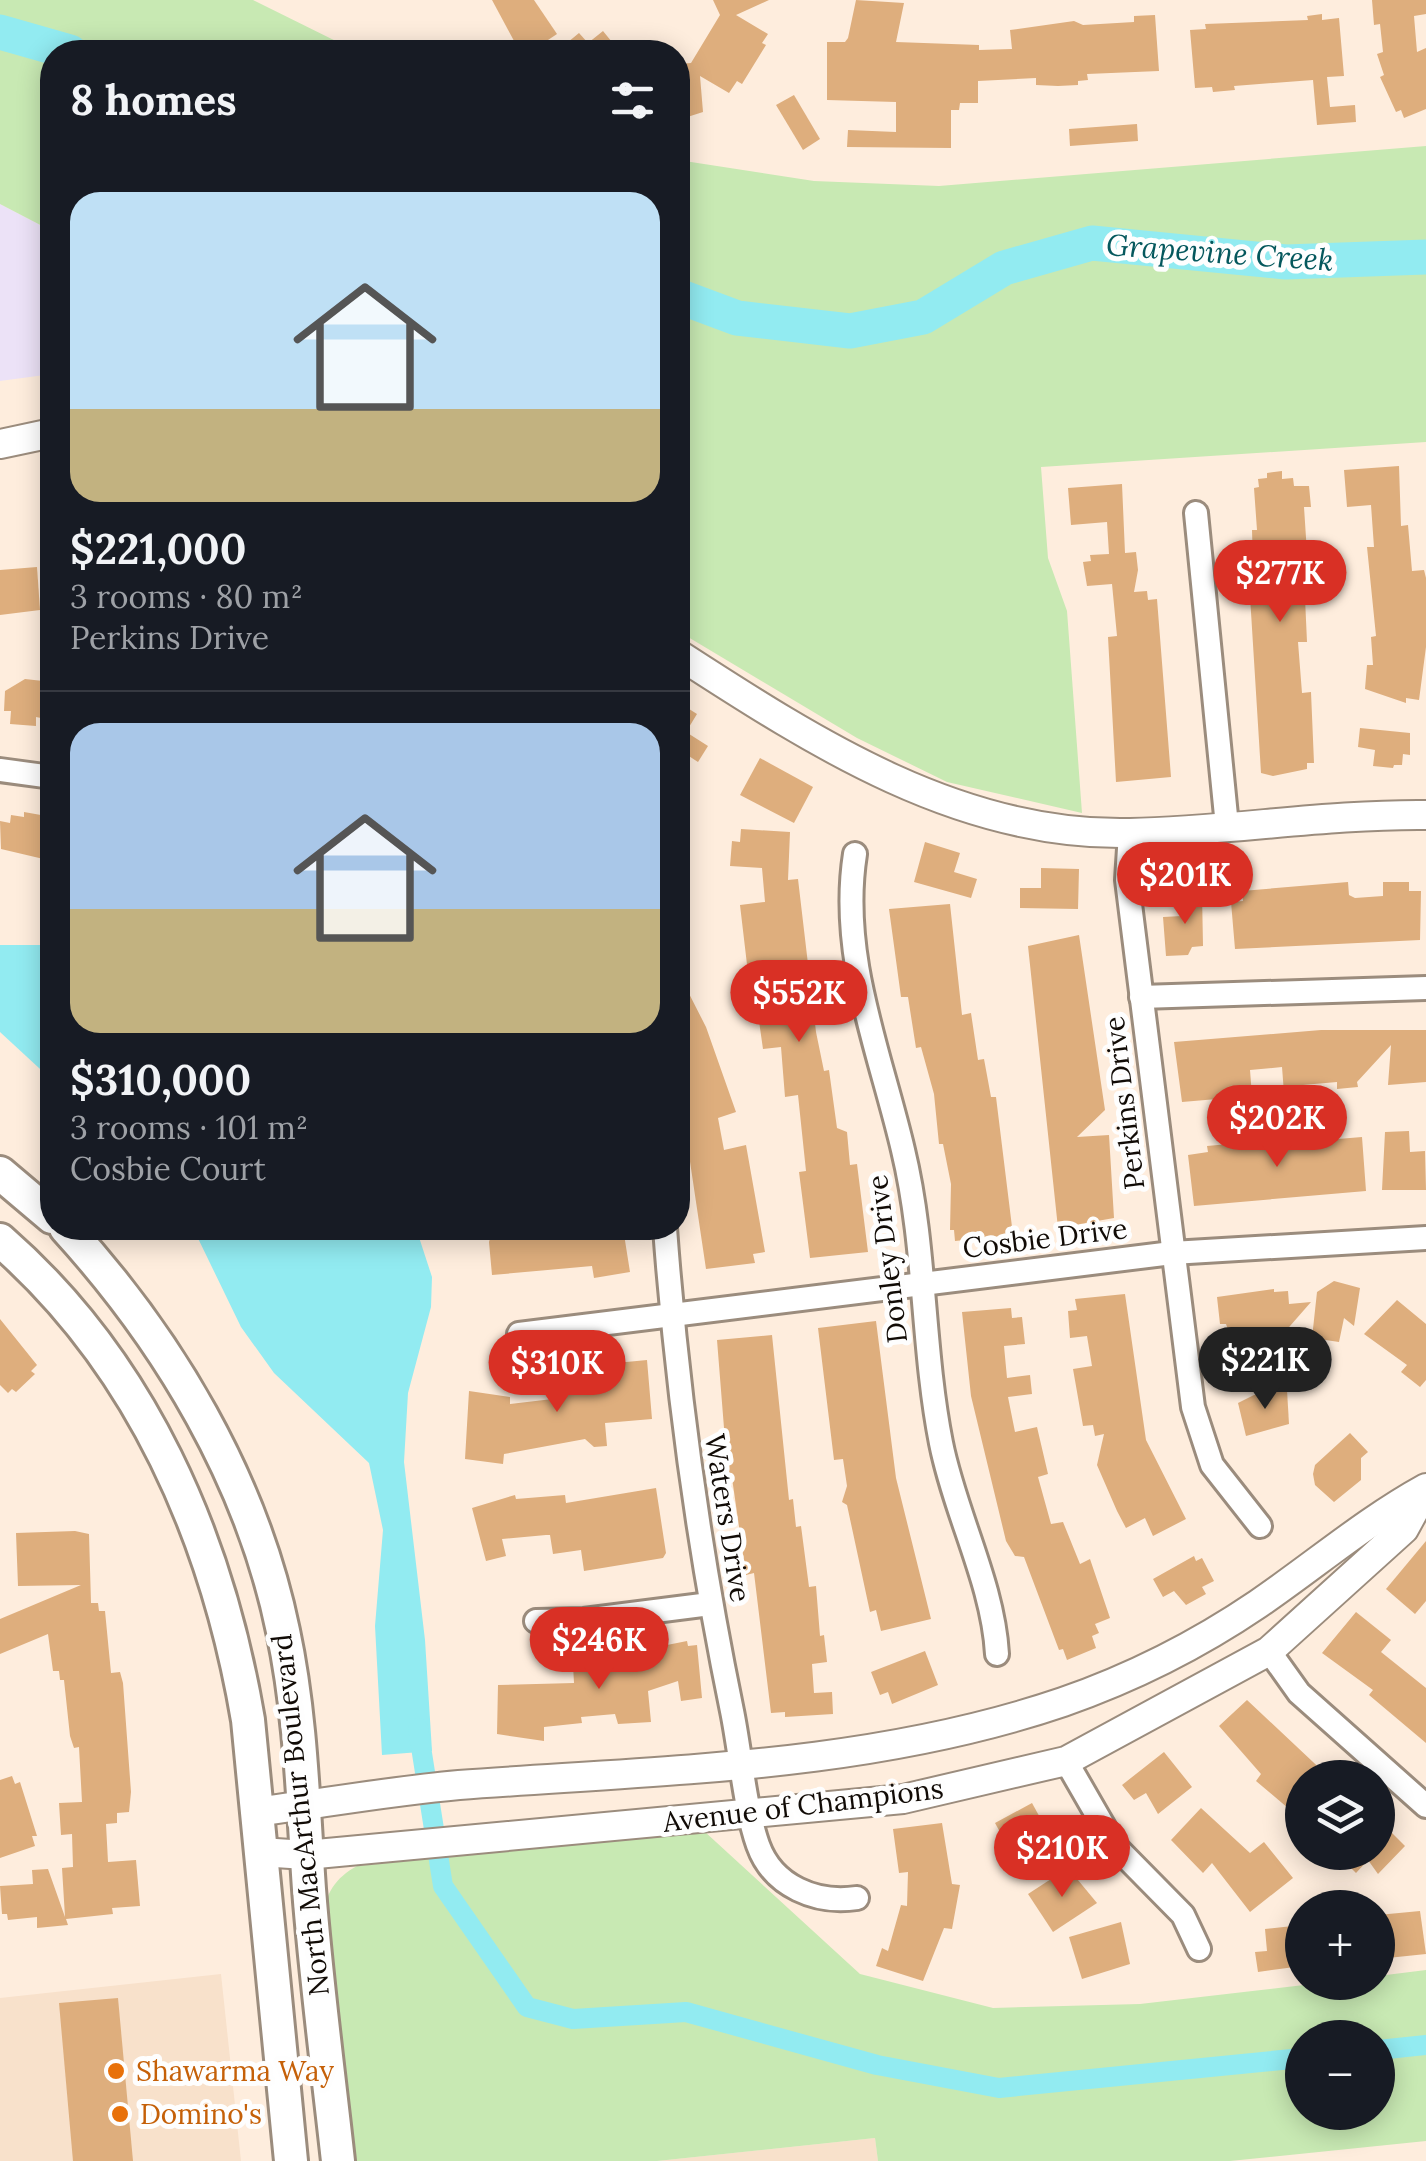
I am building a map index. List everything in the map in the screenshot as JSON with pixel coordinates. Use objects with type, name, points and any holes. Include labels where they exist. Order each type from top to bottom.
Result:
[{"type":"main road","points":[[0,1174],[40,1206]]},
{"type":"main road","name":"North MacArthur Boulevard","points":[[0,1240],[50,1284],[96,1339],[162,1451],[215,1579],[236,1650],[291,2161]]},
{"type":"main road","name":"North MacArthur Boulevard","points":[[77,1240],[112,1280],[190,1392],[243,1499],[283,1629],[293,1687],[306,1856],[338,2161]]},
{"type":"street","points":[[0,444],[40,436]]},
{"type":"street","points":[[1196,513],[1227,826]]},
{"type":"street","points":[[690,662],[810,740],[942,800],[1002,818],[1062,829],[1130,833],[1370,814],[1426,815]]},
{"type":"street","points":[[0,770],[40,775]]},
{"type":"street","name":"Perkins Drive","points":[[1130,833],[1127,880],[1193,1407],[1212,1465],[1260,1526]]},
{"type":"street","name":"Donley Drive","points":[[855,854],[849,893],[855,966],[904,1154],[940,1443],[963,1532],[995,1617],[997,1654]]},
{"type":"street","points":[[1141,997],[1426,988]]},
{"type":"street","name":"Cosbie Drive","points":[[519,1334],[1172,1253],[1426,1238]]},
{"type":"street","name":"Waters Drive","points":[[666,1240],[671,1313],[710,1604],[758,1846],[791,1887],[817,1899],[857,1898]]},
{"type":"street","name":"Avenue of Champions","points":[[256,1812],[452,1786],[825,1756],[910,1742],[1064,1702],[1210,1635],[1379,1513],[1426,1488]]},
{"type":"street","name":"Avenue of Champions","points":[[260,1852],[306,1856],[903,1798],[1066,1761],[1269,1651],[1404,1530],[1426,1488]]},
{"type":"street","points":[[536,1621],[584,1620],[710,1604]]},
{"type":"street","points":[[1269,1651],[1299,1693],[1426,1806]]},
{"type":"street","points":[[1066,1761],[1115,1846],[1183,1915],[1199,1950]]},
{"type":"shaded area","points":[[0,204],[40,225],[40,376],[0,381]]},
{"type":"shaded area","points":[[221,1974],[241,2161],[0,2161],[0,1998]]},
{"type":"shaded area","points":[[875,2138],[878,2161],[657,2161]]},
{"type":"green space","points":[[0,0],[253,0],[334,40],[40,40],[40,225],[0,204]]},
{"type":"green space","points":[[1426,146],[1426,442],[1041,467],[1048,558],[1067,611],[1082,813],[947,782],[857,738],[690,638],[690,162],[814,181],[939,186]]},
{"type":"green space","points":[[704,1831],[860,1974],[993,2008],[1140,2004],[1285,1987],[1285,2000],[1395,2000],[1395,1974],[1426,1970],[1426,2141],[1230,2161],[878,2161],[875,2138],[657,2161],[356,2161],[325,1919],[327,1898],[357,1866]]},
{"type":"water","points":[[0,945],[40,945],[40,1069],[0,1032]]},
{"type":"water","points":[[199,1240],[420,1240],[432,1277],[431,1307],[408,1393],[404,1462],[425,1640],[432,1751],[382,1755],[375,1626],[383,1530],[369,1463],[274,1373],[241,1327]]},
{"type":"building","points":[[492,0],[534,0],[557,34],[548,40],[514,40]]},
{"type":"building","points":[[713,0],[769,0],[736,15],[768,34],[762,43],[766,45],[742,84],[737,81],[729,93],[700,76],[703,112],[690,116],[690,63],[720,15]]},
{"type":"building","points":[[856,0],[904,3],[896,42],[979,45],[979,50],[1012,49],[1010,30],[1074,21],[1083,25],[1134,22],[1134,16],[1155,15],[1159,71],[1087,74],[1088,80],[1078,81],[1078,85],[1036,85],[1036,78],[978,81],[978,103],[960,103],[959,110],[951,110],[951,148],[847,147],[848,130],[896,132],[896,102],[827,100],[827,42],[845,42],[848,38]]},
{"type":"building","points":[[1372,0],[1426,0],[1426,14],[1414,16],[1417,52],[1426,48],[1426,109],[1404,118],[1401,110],[1396,112],[1380,77],[1384,75],[1377,54],[1383,52],[1380,24],[1374,25]]},
{"type":"building","points":[[1322,14],[1322,20],[1339,18],[1344,76],[1327,77],[1330,107],[1355,105],[1356,122],[1317,125],[1313,80],[1234,86],[1235,90],[1213,92],[1212,87],[1195,88],[1190,30],[1206,29],[1205,24],[1308,20],[1307,16]]},
{"type":"building","points":[[603,31],[610,40],[592,40]]},
{"type":"building","points":[[794,95],[820,139],[803,150],[776,105]]},
{"type":"building","points":[[1137,124],[1138,141],[1070,146],[1069,129]]},
{"type":"building","points":[[1399,466],[1401,526],[1408,525],[1412,571],[1424,570],[1426,578],[1426,647],[1419,700],[1406,698],[1406,703],[1365,689],[1367,665],[1373,665],[1371,637],[1376,636],[1367,547],[1374,547],[1371,505],[1347,507],[1344,470]]},
{"type":"building","points":[[1282,471],[1282,479],[1293,478],[1294,486],[1309,486],[1311,507],[1304,507],[1307,553],[1303,554],[1307,642],[1298,642],[1302,693],[1311,692],[1314,763],[1307,763],[1307,769],[1273,776],[1261,773],[1248,564],[1253,564],[1252,530],[1257,530],[1254,488],[1259,487],[1258,479],[1267,478],[1267,473]]},
{"type":"building","points":[[1122,484],[1125,553],[1136,552],[1138,570],[1134,592],[1147,591],[1148,600],[1157,599],[1171,777],[1116,782],[1108,637],[1117,636],[1112,584],[1087,586],[1083,562],[1091,561],[1090,555],[1109,554],[1107,522],[1071,525],[1068,488]]},
{"type":"building","points":[[37,567],[40,610],[0,615],[0,570]]},
{"type":"building","points":[[25,679],[40,681],[40,718],[36,717],[36,726],[10,724],[11,711],[4,711],[5,691]]},
{"type":"building","points":[[1360,728],[1410,733],[1410,755],[1403,754],[1402,765],[1393,768],[1373,766],[1375,750],[1358,747]]},
{"type":"building","points":[[690,735],[708,746],[698,762],[690,757]]},
{"type":"building","points":[[760,758],[813,787],[794,823],[740,795]]},
{"type":"building","points":[[24,812],[40,815],[40,858],[1,849],[0,821],[10,823],[11,815],[24,817]]},
{"type":"building","points":[[741,829],[790,832],[788,880],[798,879],[816,1032],[824,1071],[829,1070],[837,1128],[847,1132],[850,1165],[857,1164],[868,1252],[810,1258],[799,1172],[806,1171],[798,1095],[785,1097],[781,1047],[763,1049],[752,972],[748,973],[740,905],[765,902],[762,868],[730,866],[732,841],[740,842]]},
{"type":"building","points":[[925,842],[960,853],[954,872],[977,879],[971,898],[914,882]]},
{"type":"building","points":[[1041,868],[1079,869],[1078,909],[1020,908],[1020,888],[1041,888]]},
{"type":"building","points":[[1348,882],[1349,895],[1355,898],[1383,896],[1383,882],[1409,882],[1409,891],[1421,891],[1420,940],[1235,949],[1231,902],[1243,901],[1242,891]]},
{"type":"building","points":[[1202,893],[1203,946],[1192,947],[1188,955],[1166,956],[1163,917],[1182,916],[1182,895]]},
{"type":"building","points":[[950,904],[962,1015],[971,1013],[978,1060],[984,1059],[991,1097],[996,1097],[1013,1235],[955,1241],[954,1230],[950,1230],[951,1184],[943,1144],[939,1144],[934,1094],[921,1047],[916,1048],[908,997],[901,997],[889,909]]},
{"type":"building","points":[[1079,935],[1105,1110],[1077,1137],[1109,1135],[1114,1218],[1058,1228],[1028,946]]},
{"type":"building","points":[[690,996],[706,1027],[736,1112],[718,1118],[724,1150],[746,1145],[765,1252],[753,1254],[755,1263],[706,1269],[690,1162]]},
{"type":"building","points":[[1321,1030],[1426,1030],[1426,1082],[1388,1085],[1391,1045],[1357,1082],[1358,1087],[1337,1089],[1337,1082],[1303,1085],[1304,1091],[1284,1093],[1282,1067],[1250,1070],[1252,1096],[1182,1102],[1174,1042]]},
{"type":"building","points":[[1409,1131],[1410,1152],[1425,1151],[1426,1190],[1382,1190],[1385,1132]]},
{"type":"building","points":[[1326,1135],[1326,1140],[1362,1137],[1366,1191],[1194,1206],[1188,1155],[1208,1152],[1207,1146]]},
{"type":"building","points":[[625,1240],[630,1272],[594,1278],[592,1266],[492,1275],[489,1242]]},
{"type":"building","points":[[1334,1281],[1360,1288],[1354,1326],[1344,1318],[1339,1342],[1312,1338],[1317,1292]]},
{"type":"building","points":[[1274,1289],[1288,1291],[1289,1304],[1311,1302],[1283,1334],[1283,1345],[1262,1347],[1262,1341],[1233,1344],[1226,1324],[1220,1324],[1217,1297]]},
{"type":"building","points":[[1125,1294],[1146,1440],[1186,1519],[1153,1536],[1145,1518],[1126,1528],[1117,1511],[1097,1465],[1104,1434],[1095,1436],[1093,1425],[1083,1426],[1073,1369],[1092,1366],[1087,1336],[1070,1338],[1068,1311],[1077,1310],[1075,1299]]},
{"type":"building","points":[[1397,1300],[1426,1324],[1426,1380],[1420,1387],[1401,1372],[1407,1365],[1364,1334]]},
{"type":"building","points":[[1011,1308],[1012,1318],[1022,1317],[1025,1344],[1004,1346],[1007,1378],[1030,1375],[1032,1394],[1008,1397],[1015,1432],[1037,1427],[1048,1474],[1038,1477],[1051,1524],[1063,1522],[1080,1564],[1090,1559],[1110,1618],[1095,1624],[1099,1633],[1092,1636],[1096,1648],[1067,1660],[1063,1649],[1059,1650],[1024,1557],[1015,1556],[1006,1541],[971,1396],[962,1312]]},
{"type":"building","points":[[0,1319],[37,1365],[31,1371],[35,1374],[16,1392],[12,1389],[8,1393],[0,1385]]},
{"type":"building","points":[[876,1321],[896,1478],[931,1619],[881,1631],[876,1610],[870,1612],[847,1505],[842,1502],[847,1486],[843,1459],[834,1460],[818,1328]]},
{"type":"building","points":[[772,1335],[789,1500],[793,1499],[796,1527],[801,1526],[809,1587],[816,1586],[820,1636],[824,1635],[827,1662],[812,1664],[814,1693],[832,1692],[833,1714],[785,1717],[785,1712],[771,1713],[754,1573],[746,1575],[732,1478],[728,1478],[717,1340]]},
{"type":"building","points":[[647,1360],[652,1419],[605,1423],[607,1446],[594,1447],[585,1439],[504,1454],[503,1464],[465,1459],[469,1391],[510,1397],[510,1404],[561,1398],[561,1391],[608,1388],[606,1364]]},
{"type":"building","points":[[1287,1390],[1289,1424],[1246,1436],[1238,1403],[1254,1395]]},
{"type":"building","points":[[1350,1433],[1368,1452],[1361,1458],[1361,1480],[1334,1502],[1315,1485],[1315,1465]]},
{"type":"building","points":[[656,1488],[666,1553],[663,1558],[584,1571],[581,1550],[553,1554],[550,1535],[502,1539],[506,1556],[486,1561],[472,1508],[515,1495],[516,1499],[565,1495],[566,1503]]},
{"type":"building","points":[[16,1533],[89,1534],[91,1603],[98,1603],[99,1611],[105,1611],[111,1673],[120,1672],[123,1683],[131,1792],[129,1812],[117,1813],[117,1823],[106,1824],[108,1862],[136,1860],[140,1906],[112,1908],[113,1914],[66,1919],[68,1925],[37,1928],[37,1917],[8,1920],[7,1914],[2,1914],[0,1886],[33,1884],[32,1870],[48,1869],[65,1917],[62,1868],[73,1867],[72,1834],[61,1835],[59,1803],[82,1802],[79,1747],[74,1748],[70,1736],[64,1680],[60,1680],[59,1671],[53,1671],[48,1634],[0,1654],[0,1619],[81,1585],[18,1586]]},
{"type":"building","points":[[1426,1541],[1426,1601],[1415,1614],[1386,1589]]},
{"type":"building","points":[[1194,1556],[1196,1561],[1202,1558],[1214,1581],[1202,1587],[1206,1594],[1186,1605],[1174,1591],[1163,1597],[1153,1579]]},
{"type":"building","points":[[1356,1612],[1391,1640],[1381,1652],[1426,1688],[1426,1743],[1369,1695],[1373,1690],[1322,1653]]},
{"type":"building","points":[[687,1641],[688,1646],[697,1645],[702,1698],[681,1701],[678,1681],[648,1691],[651,1722],[618,1724],[615,1714],[581,1717],[582,1723],[544,1727],[544,1741],[497,1734],[498,1685],[574,1683],[573,1665],[608,1661],[608,1656],[652,1652],[652,1648]]},
{"type":"building","points":[[925,1651],[938,1685],[892,1704],[888,1692],[880,1695],[871,1672]]},
{"type":"building","points":[[1247,1700],[1311,1760],[1285,1760],[1285,1806],[1256,1781],[1261,1774],[1219,1726]]},
{"type":"building","points":[[1164,1752],[1192,1787],[1158,1814],[1146,1793],[1134,1800],[1122,1785]]},
{"type":"building","points":[[12,1776],[15,1784],[20,1782],[37,1836],[32,1836],[35,1846],[0,1858],[0,1780]]},
{"type":"building","points":[[1032,1803],[1054,1843],[1017,1863],[995,1823]]},
{"type":"building","points":[[1201,1808],[1250,1853],[1264,1842],[1293,1878],[1250,1912],[1212,1863],[1203,1873],[1171,1840]]},
{"type":"building","points":[[942,1823],[952,1884],[960,1885],[952,1929],[944,1928],[923,1981],[876,1966],[882,1948],[888,1951],[901,1905],[907,1906],[908,1872],[899,1873],[893,1829]]},
{"type":"building","points":[[1395,1836],[1405,1846],[1395,1856]]},
{"type":"building","points":[[1068,1868],[1097,1903],[1053,1932],[1028,1894]]},
{"type":"building","points":[[1420,1911],[1426,1954],[1395,1957],[1395,1913]]},
{"type":"building","points":[[1121,1922],[1130,1964],[1082,1979],[1069,1937]]},
{"type":"building","points":[[1285,1927],[1285,1968],[1258,1972],[1255,1952],[1267,1951],[1265,1929]]},
{"type":"building","points":[[118,1998],[133,2161],[73,2161],[59,2003]]},
{"type":"waterway","name":"Grapevine Creek","points":[[0,32],[40,43]]},
{"type":"waterway","name":"Grapevine Creek","points":[[690,300],[737,318],[850,331],[923,317],[1004,268],[1092,243],[1286,262],[1426,257]]},
{"type":"waterway","points":[[418,1728],[443,1886],[527,2007],[573,2019],[686,2012],[877,2065],[999,2088],[1285,2060]]},
{"type":"waterway","points":[[1395,2048],[1426,2045]]},
{"type":"place","name":"Shawarma Way","points":[[116,2071]]},
{"type":"place","name":"Domino's","points":[[120,2114]]}]
